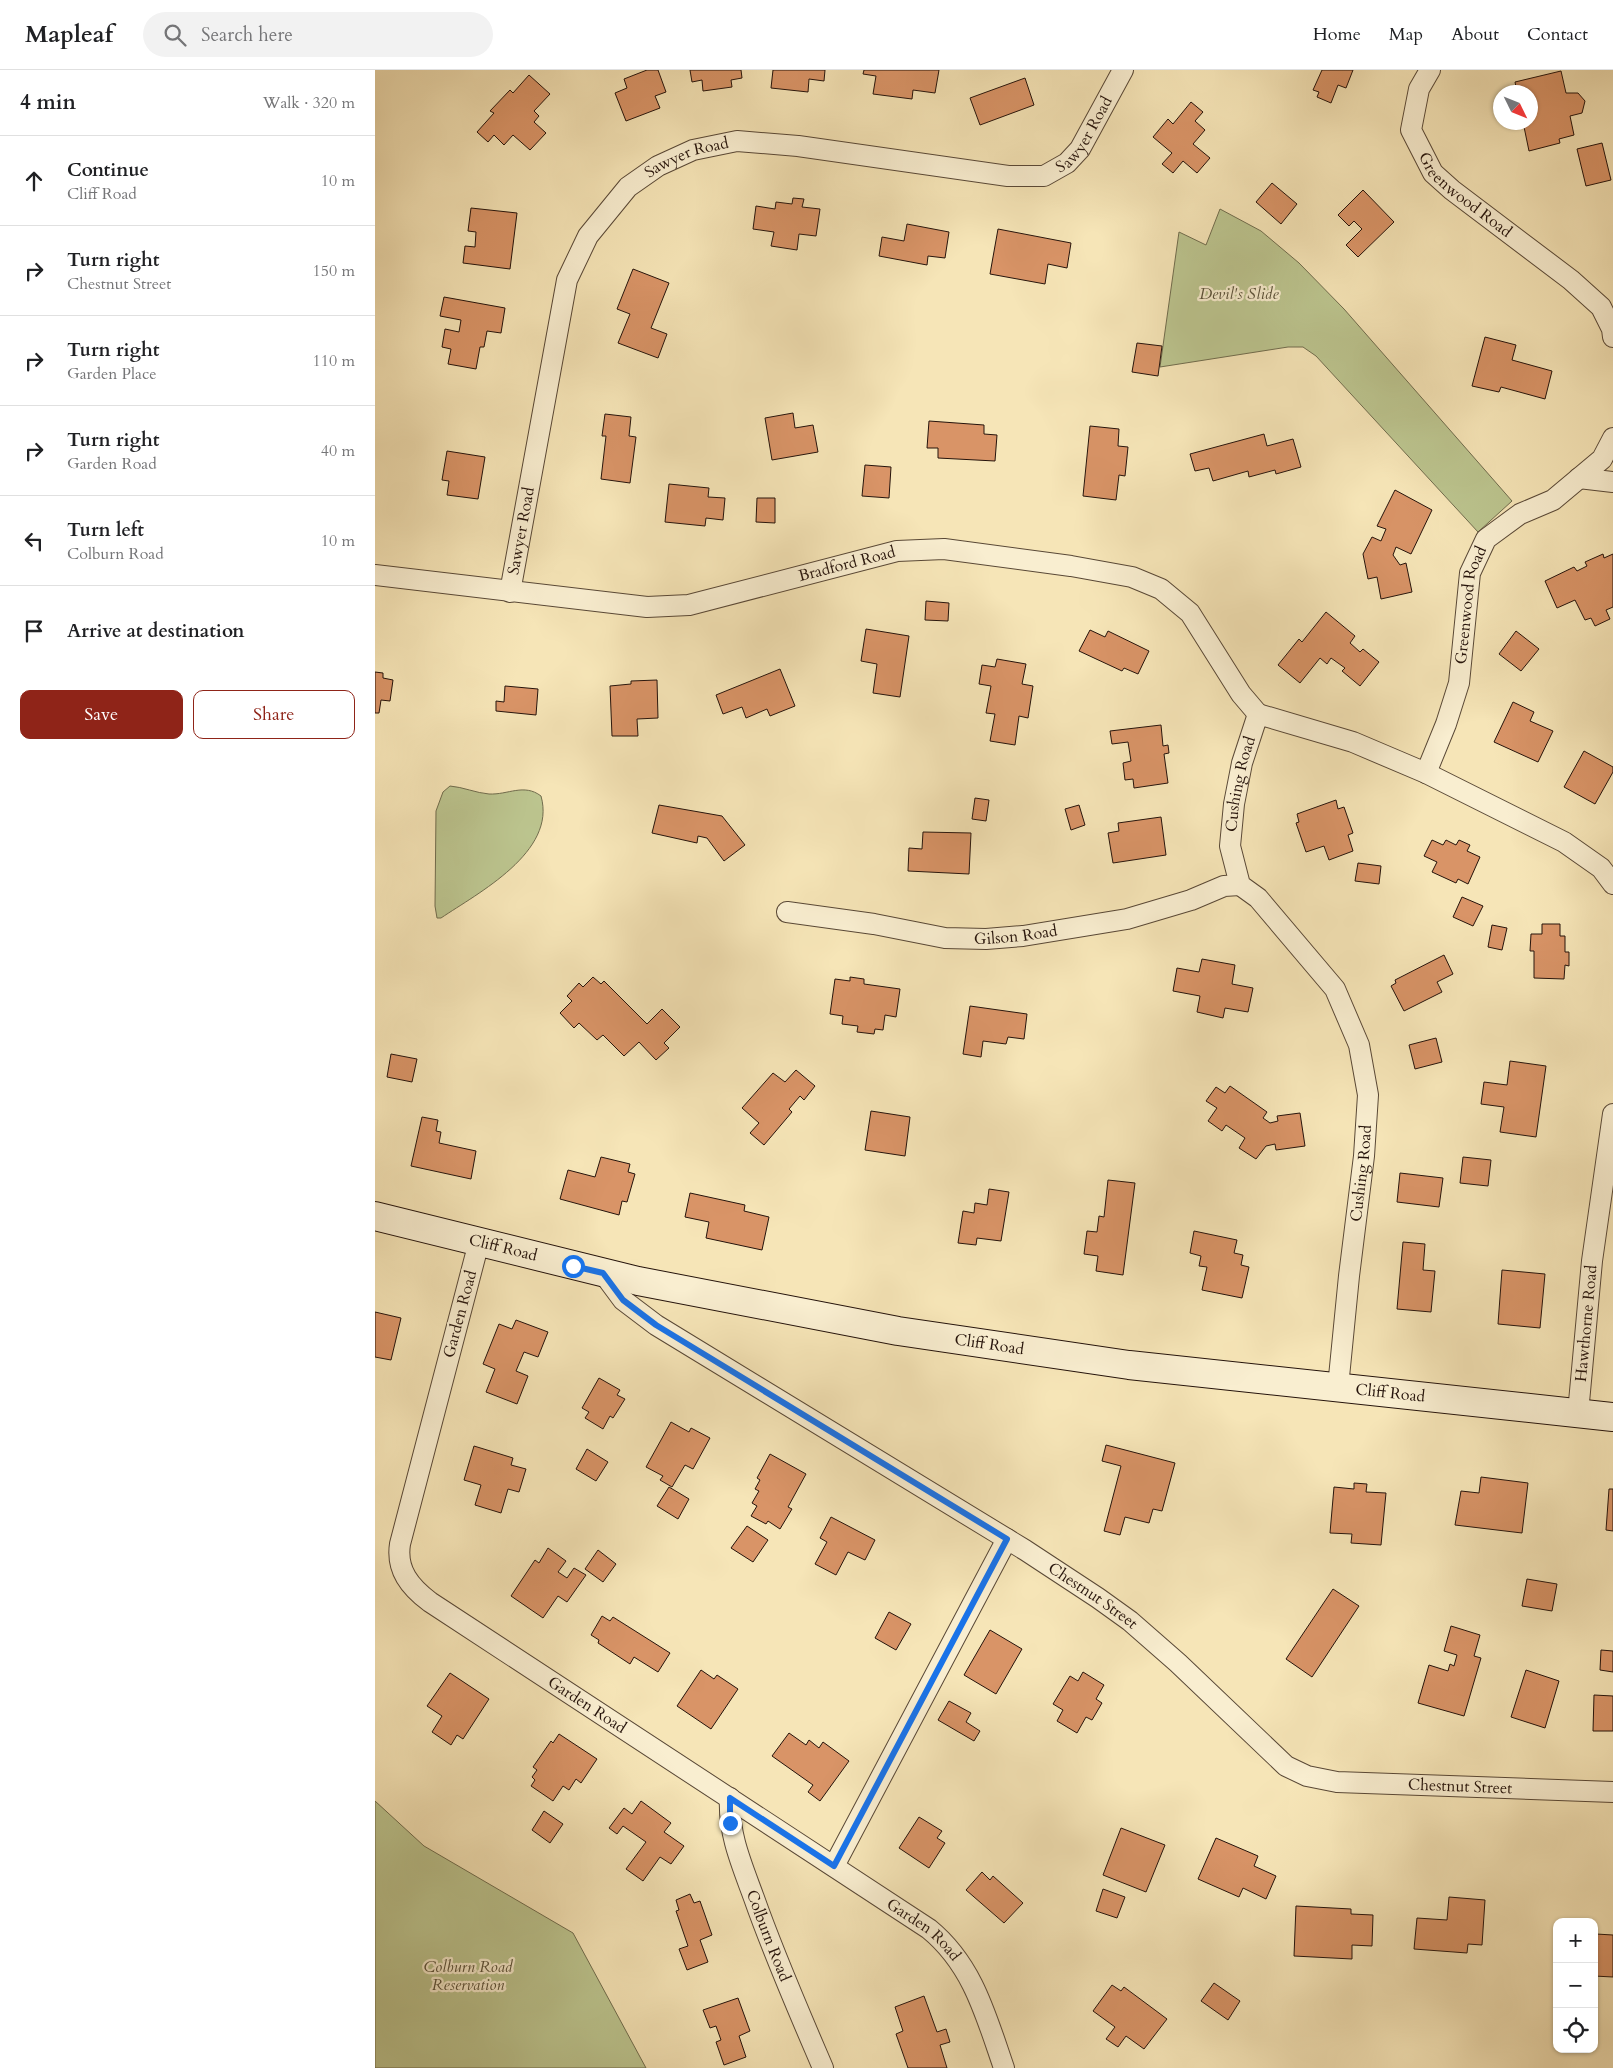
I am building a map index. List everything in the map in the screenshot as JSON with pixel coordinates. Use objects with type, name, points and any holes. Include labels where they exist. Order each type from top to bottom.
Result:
[{"type":"street","name":"Sawyer Road","points":[[510,592],[567,280],[588,236],[628,187],[658,166],[693,150],[737,141],[798,146],[1008,176],[1044,176],[1067,163],[1080,149],[1123,70]]},
{"type":"street","name":"Greenwood Road","points":[[1430,70],[1419,89],[1411,130],[1433,173],[1451,190],[1571,280],[1601,307],[1612,329],[1613,338]]},
{"type":"street","name":"Greenwood Road","points":[[1426,773],[1446,724],[1459,683],[1470,573],[1486,539],[1520,514],[1553,500],[1602,459],[1613,438]]},
{"type":"street","points":[[1579,478],[1613,482]]},
{"type":"street","name":"Bradford Road","points":[[375,575],[647,607],[689,605],[897,551],[944,549],[1071,566],[1131,577],[1161,589],[1190,613],[1241,694],[1258,714]]},
{"type":"street","name":"Cushing Road","points":[[1339,1387],[1349,1276],[1364,1156],[1368,1095],[1359,1045],[1335,989],[1258,898],[1240,885],[1231,846],[1234,804],[1242,763],[1258,714],[1353,742],[1426,773],[1565,842],[1601,868],[1613,884]]},
{"type":"street","name":"Gilson Road","points":[[787,912],[874,924],[945,938],[986,939],[1023,936],[1127,919],[1191,900],[1224,886],[1240,885]]},
{"type":"street","name":"Hawthorne Road","points":[[1578,1414],[1591,1261],[1613,1114]]},
{"type":"street","name":"Cliff Road","points":[[375,1216],[603,1273],[698,1294],[949,1339],[1129,1365],[1613,1417]]},
{"type":"street","name":"Garden Road","points":[[479,1242],[400,1544],[399,1560],[404,1575],[415,1590],[430,1602],[929,1929],[957,1956],[969,1976],[985,2011],[1004,2068]]},
{"type":"street","name":"Chestnut Street","points":[[603,1273],[623,1300],[656,1325],[1007,1539],[1098,1598],[1129,1621],[1178,1663],[1286,1766],[1307,1776],[1344,1782],[1613,1792]]},
{"type":"street","points":[[834,1866],[1007,1539]]},
{"type":"street","name":"Colburn Road","points":[[730,1798],[730,1823],[736,1848],[769,1939],[823,2068]]},
{"type":"green space","name":"Devil's Slide","points":[[1220,209],[1261,231],[1299,263],[1344,309],[1512,501],[1478,532],[1316,356],[1303,347],[1288,347],[1160,367],[1179,232],[1206,245]]},
{"type":"green space","points":[[450,786],[489,794],[522,790],[535,792],[541,796],[543,816],[537,835],[526,853],[511,869],[441,918],[437,918],[435,906],[436,811],[443,792]]},
{"type":"green space","name":"Colburn Road Reservation","points":[[375,1801],[424,1846],[573,1933],[646,2068],[375,2068]]},
{"type":"building","points":[[647,70],[658,70],[666,92],[655,96],[660,108],[626,121],[615,93],[627,88],[624,79]]},
{"type":"building","points":[[690,70],[741,70],[742,78],[731,80],[732,87],[703,91],[702,80],[692,82]]},
{"type":"building","points":[[773,70],[825,70],[824,81],[809,79],[808,92],[771,88]]},
{"type":"building","points":[[864,70],[939,70],[935,93],[913,90],[912,99],[873,94],[876,76],[863,74]]},
{"type":"building","points":[[1322,70],[1353,70],[1346,88],[1338,85],[1331,103],[1317,97],[1319,92],[1313,90]]},
{"type":"building","points":[[1561,71],[1566,93],[1578,93],[1585,101],[1582,113],[1570,116],[1574,135],[1559,139],[1560,143],[1529,151],[1525,130],[1538,130],[1538,85],[1516,85],[1515,82]]},
{"type":"building","points":[[529,75],[550,94],[534,111],[539,116],[534,122],[546,133],[530,150],[513,135],[504,145],[494,135],[488,142],[477,132],[494,113],[490,111],[510,90],[513,93]]},
{"type":"building","points":[[1025,78],[1034,105],[980,125],[970,98]]},
{"type":"building","points":[[1191,102],[1203,112],[1195,121],[1205,130],[1193,144],[1210,158],[1197,173],[1183,161],[1173,173],[1162,164],[1172,153],[1153,137],[1168,119],[1173,124]]},
{"type":"building","points":[[1602,143],[1611,180],[1586,186],[1577,149]]},
{"type":"building","points":[[1272,183],[1297,204],[1281,224],[1256,202]]},
{"type":"building","points":[[1363,190],[1394,222],[1358,257],[1346,245],[1362,229],[1354,221],[1349,226],[1338,215]]},
{"type":"building","points":[[793,198],[804,199],[802,207],[820,209],[816,236],[799,234],[797,250],[771,246],[774,232],[753,229],[756,206],[775,209],[776,202],[792,204]]},
{"type":"building","points":[[471,208],[517,213],[510,269],[463,263],[465,246],[475,247],[476,232],[468,231]]},
{"type":"building","points":[[907,224],[949,232],[945,258],[928,256],[927,265],[879,256],[882,237],[904,241]]},
{"type":"building","points":[[998,229],[1071,243],[1067,268],[1048,264],[1045,284],[990,274]]},
{"type":"building","points":[[633,269],[669,283],[651,328],[667,334],[658,358],[618,343],[630,314],[617,309]]},
{"type":"building","points":[[444,297],[505,308],[501,333],[487,331],[484,347],[480,347],[476,369],[448,364],[451,349],[442,347],[445,329],[459,332],[461,320],[440,316]]},
{"type":"building","points":[[1485,337],[1516,345],[1512,360],[1552,371],[1545,399],[1501,387],[1499,392],[1472,386]]},
{"type":"building","points":[[1137,343],[1162,346],[1158,376],[1132,372]]},
{"type":"building","points":[[793,413],[795,428],[813,425],[818,452],[772,460],[765,418]]},
{"type":"building","points":[[605,414],[631,417],[629,436],[636,437],[630,483],[601,479],[606,436],[602,436]]},
{"type":"building","points":[[929,421],[984,425],[984,434],[997,435],[995,461],[938,458],[938,448],[927,448]]},
{"type":"building","points":[[1090,426],[1119,429],[1118,446],[1128,447],[1125,476],[1119,475],[1116,500],[1083,496]]},
{"type":"building","points":[[1264,434],[1267,446],[1293,439],[1301,467],[1276,474],[1275,470],[1249,477],[1248,471],[1213,481],[1209,468],[1195,471],[1190,454]]},
{"type":"building","points":[[447,451],[485,457],[478,499],[447,495],[449,481],[442,480]]},
{"type":"building","points":[[865,465],[891,467],[889,498],[862,496]]},
{"type":"building","points":[[669,484],[709,488],[708,497],[725,498],[723,520],[706,518],[705,526],[665,522]]},
{"type":"building","points":[[1395,490],[1432,510],[1411,554],[1396,547],[1393,555],[1400,565],[1406,563],[1412,592],[1381,599],[1377,577],[1368,579],[1363,554],[1372,537],[1381,541],[1386,529],[1377,526]]},
{"type":"building","points":[[757,498],[775,498],[775,523],[756,522]]},
{"type":"building","points":[[1603,554],[1604,558],[1613,554],[1613,607],[1606,610],[1610,619],[1595,626],[1591,618],[1585,620],[1575,600],[1557,608],[1545,581],[1574,567],[1577,571],[1587,566],[1585,562]]},
{"type":"building","points":[[926,601],[949,603],[948,621],[925,620]]},
{"type":"building","points":[[1326,612],[1355,636],[1350,643],[1360,652],[1363,649],[1379,662],[1360,686],[1342,671],[1345,668],[1331,658],[1327,664],[1320,658],[1300,683],[1278,665],[1299,639],[1302,642]]},
{"type":"building","points":[[866,629],[909,636],[900,697],[873,693],[877,664],[861,661]]},
{"type":"building","points":[[1090,630],[1105,637],[1108,631],[1149,651],[1138,674],[1124,668],[1122,671],[1079,651]]},
{"type":"building","points":[[1516,631],[1539,649],[1521,671],[1499,654]]},
{"type":"building","points":[[997,659],[1026,664],[1022,684],[1033,686],[1028,718],[1019,716],[1015,745],[990,741],[995,714],[986,713],[991,686],[979,684],[982,665],[995,667]]},
{"type":"building","points":[[780,669],[795,706],[770,716],[767,709],[746,718],[742,707],[723,714],[716,695]]},
{"type":"building","points":[[375,672],[383,673],[383,678],[393,680],[390,701],[381,700],[379,713],[375,713]]},
{"type":"building","points":[[657,680],[658,718],[637,719],[638,736],[612,736],[610,686],[631,684],[631,681]]},
{"type":"building","points":[[505,686],[538,689],[536,715],[496,711],[496,701],[504,702]]},
{"type":"building","points":[[1513,702],[1534,712],[1530,721],[1553,731],[1538,762],[1494,742]]},
{"type":"building","points":[[1161,725],[1163,746],[1168,745],[1169,753],[1164,754],[1168,783],[1134,788],[1133,779],[1125,780],[1123,763],[1131,761],[1128,742],[1112,744],[1110,731]]},
{"type":"building","points":[[1584,751],[1613,767],[1613,772],[1595,804],[1564,787]]},
{"type":"building","points":[[975,798],[989,800],[986,821],[972,819]]},
{"type":"building","points":[[1336,800],[1338,809],[1344,807],[1353,833],[1348,835],[1353,851],[1329,860],[1324,846],[1306,852],[1296,823],[1299,822],[1297,814]]},
{"type":"building","points":[[659,805],[722,816],[745,845],[724,861],[707,838],[698,836],[697,843],[652,833]]},
{"type":"building","points":[[1079,805],[1085,825],[1071,830],[1065,809]]},
{"type":"building","points":[[1161,817],[1166,855],[1113,863],[1108,833],[1119,831],[1118,823]]},
{"type":"building","points":[[923,832],[971,833],[969,874],[908,871],[909,848],[922,849]]},
{"type":"building","points":[[1432,840],[1443,845],[1446,840],[1456,845],[1459,840],[1470,845],[1467,851],[1480,857],[1468,884],[1458,879],[1456,883],[1432,872],[1437,862],[1424,856]]},
{"type":"building","points":[[1358,863],[1381,866],[1379,884],[1355,881]]},
{"type":"building","points":[[1462,897],[1483,906],[1473,926],[1453,917]]},
{"type":"building","points":[[1542,924],[1560,924],[1560,936],[1565,936],[1565,952],[1569,952],[1569,966],[1565,965],[1564,979],[1534,978],[1534,951],[1530,951],[1531,934],[1542,934]]},
{"type":"building","points":[[1492,925],[1507,928],[1502,950],[1488,947]]},
{"type":"building","points":[[1444,955],[1453,974],[1437,982],[1442,992],[1404,1011],[1391,986],[1396,983],[1395,980]]},
{"type":"building","points":[[1202,959],[1235,965],[1232,984],[1253,988],[1248,1012],[1225,1008],[1223,1018],[1197,1012],[1200,996],[1173,991],[1177,968],[1199,972]]},
{"type":"building","points":[[593,977],[601,984],[604,981],[647,1024],[662,1009],[680,1027],[664,1043],[669,1048],[656,1060],[639,1042],[624,1056],[603,1035],[597,1040],[579,1023],[574,1028],[560,1013],[572,1001],[567,996],[579,983],[583,987]]},
{"type":"building","points":[[850,977],[864,979],[864,984],[900,989],[896,1017],[885,1015],[883,1030],[875,1029],[874,1034],[857,1032],[858,1026],[842,1024],[843,1016],[830,1014],[835,979],[850,981]]},
{"type":"building","points":[[970,1006],[1027,1014],[1024,1039],[1008,1037],[1006,1044],[983,1041],[981,1057],[963,1054]]},
{"type":"building","points":[[1436,1038],[1442,1062],[1415,1069],[1409,1045]]},
{"type":"building","points":[[391,1054],[417,1059],[412,1082],[387,1077]]},
{"type":"building","points":[[1510,1061],[1546,1066],[1536,1137],[1500,1132],[1504,1107],[1481,1104],[1484,1082],[1507,1085]]},
{"type":"building","points":[[796,1070],[815,1086],[804,1100],[800,1096],[789,1109],[792,1112],[764,1145],[750,1133],[759,1123],[742,1108],[773,1073],[785,1082]]},
{"type":"building","points":[[1230,1086],[1267,1112],[1263,1118],[1270,1123],[1278,1121],[1277,1116],[1300,1113],[1305,1146],[1276,1150],[1275,1144],[1266,1146],[1256,1159],[1239,1148],[1245,1138],[1226,1125],[1222,1131],[1208,1121],[1217,1108],[1206,1101],[1216,1087],[1225,1093]]},
{"type":"building","points":[[871,1111],[910,1117],[905,1156],[865,1150]]},
{"type":"building","points":[[422,1117],[438,1120],[436,1131],[441,1132],[439,1143],[476,1151],[471,1179],[411,1166]]},
{"type":"building","points":[[601,1157],[630,1164],[628,1172],[635,1174],[627,1202],[622,1201],[619,1215],[560,1199],[568,1170],[595,1177]]},
{"type":"building","points":[[1463,1157],[1491,1160],[1488,1186],[1460,1183]]},
{"type":"building","points":[[1400,1173],[1443,1178],[1439,1207],[1397,1202]]},
{"type":"building","points":[[1108,1180],[1135,1183],[1123,1275],[1096,1271],[1098,1256],[1084,1254],[1087,1231],[1097,1232],[1099,1216],[1104,1217]]},
{"type":"building","points":[[989,1189],[1009,1192],[1001,1241],[977,1238],[976,1245],[958,1243],[963,1211],[974,1213],[975,1203],[987,1205]]},
{"type":"building","points":[[690,1193],[745,1205],[744,1211],[769,1217],[762,1250],[706,1238],[709,1222],[685,1217]]},
{"type":"building","points":[[1194,1231],[1237,1240],[1234,1253],[1243,1255],[1241,1265],[1249,1267],[1242,1298],[1202,1290],[1207,1267],[1199,1266],[1201,1256],[1190,1253]]},
{"type":"building","points":[[1403,1242],[1425,1244],[1423,1270],[1435,1271],[1431,1312],[1397,1309]]},
{"type":"building","points":[[1502,1270],[1545,1274],[1540,1328],[1498,1324]]},
{"type":"building","points":[[375,1312],[401,1318],[391,1360],[375,1357]]},
{"type":"building","points":[[516,1320],[548,1332],[538,1357],[524,1352],[516,1371],[528,1376],[517,1404],[486,1392],[495,1369],[483,1364],[499,1324],[512,1329]]},
{"type":"building","points":[[599,1378],[620,1390],[617,1395],[625,1399],[613,1418],[610,1416],[603,1429],[585,1418],[589,1412],[582,1408]]},
{"type":"building","points":[[671,1422],[689,1432],[691,1428],[710,1438],[693,1469],[685,1465],[672,1487],[660,1480],[663,1476],[646,1467]]},
{"type":"building","points":[[1106,1445],[1175,1463],[1162,1511],[1153,1509],[1149,1523],[1125,1517],[1120,1535],[1104,1531],[1121,1466],[1102,1461]]},
{"type":"building","points":[[474,1446],[513,1458],[511,1465],[526,1469],[519,1492],[508,1489],[501,1513],[475,1505],[481,1485],[464,1480]]},
{"type":"building","points":[[587,1449],[608,1462],[596,1481],[576,1469]]},
{"type":"building","points":[[770,1454],[806,1474],[788,1507],[792,1509],[780,1529],[768,1521],[766,1524],[751,1516],[757,1506],[752,1503],[759,1491],[755,1489],[760,1480],[757,1478]]},
{"type":"building","points":[[1481,1477],[1528,1483],[1522,1533],[1455,1525],[1461,1491],[1479,1493]]},
{"type":"building","points":[[1354,1483],[1367,1484],[1366,1492],[1386,1493],[1381,1545],[1351,1543],[1352,1534],[1330,1533],[1334,1487],[1354,1489]]},
{"type":"building","points":[[669,1487],[689,1499],[678,1519],[657,1506]]},
{"type":"building","points":[[1609,1489],[1613,1489],[1613,1531],[1606,1530]]},
{"type":"building","points":[[831,1517],[875,1540],[865,1560],[848,1552],[836,1575],[815,1564],[827,1542],[820,1538]]},
{"type":"building","points":[[747,1526],[768,1540],[753,1562],[731,1548]]},
{"type":"building","points":[[548,1548],[566,1561],[558,1572],[567,1578],[574,1568],[586,1575],[567,1602],[558,1596],[543,1618],[511,1596],[535,1560],[539,1563]]},
{"type":"building","points":[[598,1550],[616,1564],[603,1582],[585,1569]]},
{"type":"building","points":[[1527,1579],[1557,1584],[1552,1611],[1522,1606]]},
{"type":"building","points":[[1333,1589],[1359,1606],[1312,1677],[1286,1659]]},
{"type":"building","points":[[889,1612],[911,1624],[896,1650],[875,1638]]},
{"type":"building","points":[[602,1616],[610,1621],[613,1617],[670,1653],[658,1672],[634,1657],[630,1664],[598,1643],[599,1640],[591,1635]]},
{"type":"building","points":[[1451,1626],[1480,1635],[1474,1656],[1481,1658],[1464,1716],[1418,1703],[1429,1665],[1448,1671],[1450,1664],[1454,1666],[1457,1655],[1444,1651]]},
{"type":"building","points":[[990,1630],[1022,1649],[996,1694],[964,1675]]},
{"type":"building","points":[[1601,1650],[1613,1651],[1613,1672],[1600,1670]]},
{"type":"building","points":[[701,1670],[714,1679],[717,1675],[738,1689],[711,1729],[677,1706]]},
{"type":"building","points":[[1526,1670],[1559,1681],[1545,1728],[1511,1717]]},
{"type":"building","points":[[1083,1672],[1104,1685],[1096,1699],[1102,1703],[1092,1720],[1086,1717],[1077,1733],[1057,1721],[1063,1710],[1053,1704],[1070,1676],[1078,1681]]},
{"type":"building","points":[[450,1673],[489,1699],[463,1739],[457,1735],[451,1745],[432,1732],[442,1716],[427,1706]]},
{"type":"building","points":[[1594,1695],[1613,1696],[1613,1731],[1593,1731]]},
{"type":"building","points":[[949,1701],[971,1713],[966,1722],[980,1731],[974,1741],[938,1720]]},
{"type":"building","points":[[789,1733],[806,1745],[809,1740],[819,1748],[823,1742],[849,1761],[820,1801],[808,1792],[813,1785],[772,1756]]},
{"type":"building","points":[[559,1734],[597,1759],[581,1783],[576,1779],[569,1790],[563,1786],[553,1801],[531,1786],[535,1780],[532,1777],[537,1770],[533,1767],[551,1741],[553,1743]]},
{"type":"building","points":[[641,1801],[671,1823],[664,1832],[684,1846],[671,1864],[660,1857],[643,1881],[626,1869],[646,1842],[623,1826],[617,1834],[609,1828],[624,1808],[632,1814]]},
{"type":"building","points":[[544,1811],[563,1824],[550,1843],[532,1830]]},
{"type":"building","points":[[919,1817],[942,1831],[937,1838],[945,1843],[929,1868],[899,1848]]},
{"type":"building","points":[[1121,1828],[1165,1845],[1146,1892],[1103,1875]]},
{"type":"building","points":[[1216,1838],[1258,1856],[1254,1866],[1276,1876],[1266,1899],[1243,1888],[1239,1897],[1198,1879]]},
{"type":"building","points":[[982,1872],[990,1880],[993,1876],[1023,1903],[1004,1923],[966,1890]]},
{"type":"building","points":[[1103,1889],[1125,1897],[1117,1918],[1096,1911]]},
{"type":"building","points":[[690,1894],[694,1903],[700,1901],[712,1935],[700,1940],[708,1962],[687,1970],[679,1949],[688,1946],[676,1911],[679,1910],[676,1900]]},
{"type":"building","points":[[1449,1897],[1485,1900],[1482,1945],[1468,1944],[1467,1953],[1414,1949],[1417,1918],[1447,1920]]},
{"type":"building","points":[[1296,1906],[1351,1909],[1351,1914],[1373,1915],[1372,1946],[1352,1945],[1352,1959],[1294,1956]]},
{"type":"building","points":[[1598,1934],[1613,1935],[1613,1977],[1598,1976]]},
{"type":"building","points":[[1214,1983],[1240,2001],[1228,2020],[1201,2001]]},
{"type":"building","points":[[1112,1985],[1121,1991],[1124,1987],[1167,2019],[1144,2049],[1126,2036],[1118,2047],[1106,2039],[1115,2027],[1093,2011]]},
{"type":"building","points":[[924,1996],[937,2032],[946,2029],[950,2042],[940,2045],[947,2068],[908,2068],[896,2034],[903,2031],[895,2007]]},
{"type":"building","points":[[738,1998],[750,2031],[739,2036],[746,2057],[724,2065],[716,2042],[721,2040],[716,2026],[710,2028],[703,2010]]},
{"type":"route","points":[[573,1266],[603,1273],[623,1300],[642,1316],[1007,1539],[834,1866],[730,1798],[730,1823]]}]
